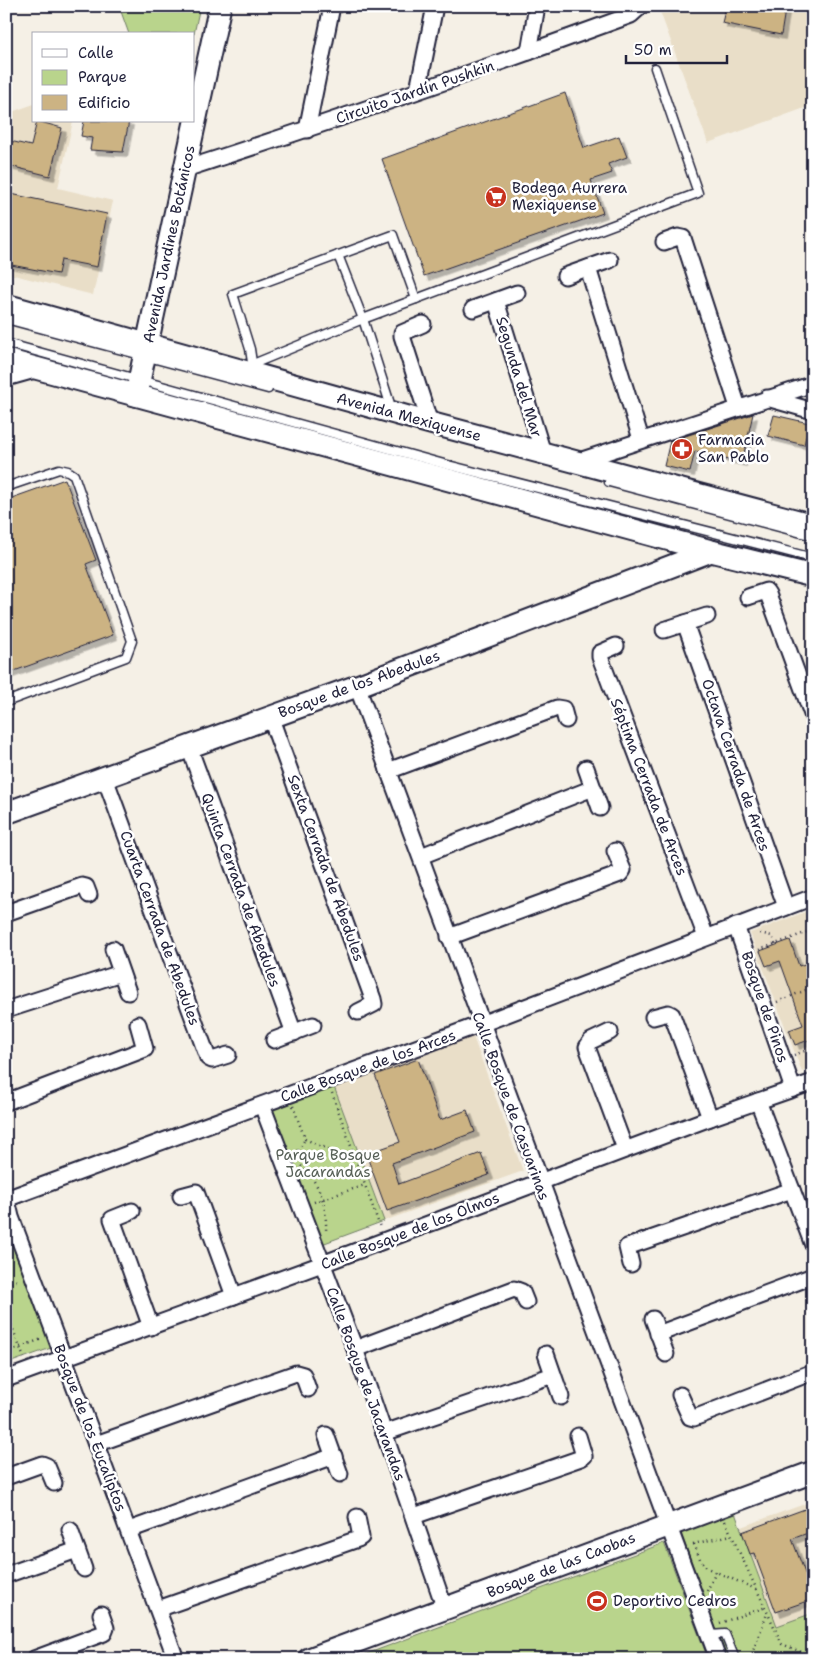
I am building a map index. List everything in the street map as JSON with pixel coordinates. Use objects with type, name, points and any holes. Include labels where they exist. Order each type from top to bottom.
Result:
[{"type":"main road","name":"Avenida Jardines Botánicos","points":[[138,388],[220,6]]},
{"type":"main road","name":"Avenida Mexiquense","points":[[6,305],[146,349],[252,369],[392,412],[432,430],[543,453],[813,525]]},
{"type":"main road","points":[[6,360],[39,369],[138,388],[711,551],[813,576]]},
{"type":"main road","name":"Bosque de los Abedules","points":[[6,813],[357,686],[711,551]]},
{"type":"main road","name":"Bosque de las Caobas","points":[[312,1658],[813,1472]]},
{"type":"street","points":[[307,130],[332,6]]},
{"type":"street","points":[[418,90],[435,6]]},
{"type":"street","points":[[529,52],[537,6]]},
{"type":"street","name":"Circuito Jardín Pushkin","points":[[185,169],[307,130],[529,52],[631,15],[641,6]]},
{"type":"street","points":[[664,242],[683,238],[738,407]]},
{"type":"street","points":[[565,276],[610,260]]},
{"type":"street","points":[[588,268],[641,439]]},
{"type":"street","name":"Segunda del Mar","points":[[473,309],[518,293]]},
{"type":"street","name":"Segunda del Mar","points":[[496,301],[543,453]]},
{"type":"street","points":[[423,324],[406,330],[402,333],[402,336],[432,430]]},
{"type":"street","points":[[6,378],[39,369]]},
{"type":"street","points":[[576,462],[738,407],[813,384]]},
{"type":"street","points":[[767,398],[813,411]]},
{"type":"street","points":[[748,597],[761,591],[766,591],[768,594],[813,717]]},
{"type":"street","points":[[664,630],[707,616]]},
{"type":"street","name":"Octava Cerrada de Arces","points":[[685,623],[786,907]]},
{"type":"street","name":"Séptima Cerrada de Arces","points":[[616,646],[603,650],[600,653],[600,657],[706,937]]},
{"type":"street","name":"Calle Bosque de Casuarinas","points":[[357,686],[718,1659]]},
{"type":"street","points":[[388,771],[557,708],[563,709],[566,720]]},
{"type":"street","name":"Sexta Cerrada de Abedules","points":[[270,716],[373,999],[374,1004],[358,1012]]},
{"type":"street","name":"Quinta Cerrada de Abedules","points":[[188,747],[294,1033]]},
{"type":"street","points":[[586,768],[600,808]]},
{"type":"street","name":"Cuarta Cerrada de Abedules","points":[[105,778],[208,1058],[212,1060],[228,1055]]},
{"type":"street","points":[[421,856],[593,788]]},
{"type":"street","points":[[449,936],[620,874],[623,870],[615,851]]},
{"type":"street","points":[[6,913],[82,886],[86,887],[89,895]]},
{"type":"street","name":"Calle Bosque de los Arces","points":[[7,1198],[481,1024],[813,897]]},
{"type":"street","name":"Bosque de Pinos","points":[[736,926],[748,954],[764,1007],[784,1059],[793,1089]]},
{"type":"street","points":[[113,949],[128,992]]},
{"type":"street","points":[[6,1010],[121,973]]},
{"type":"street","points":[[653,1017],[668,1013],[672,1015],[710,1118]]},
{"type":"street","points":[[6,1102],[145,1049],[138,1024]]},
{"type":"street","points":[[274,1040],[314,1025]]},
{"type":"street","points":[[610,1032],[592,1041],[587,1047],[626,1150]]},
{"type":"street","name":"Calle Bosque de los Olmos","points":[[6,1379],[322,1264],[710,1118],[813,1082]]},
{"type":"street","points":[[758,1101],[813,1246]]},
{"type":"street","name":"Calle Bosque de Jacarandas","points":[[262,1105],[355,1349],[445,1609]]},
{"type":"street","points":[[631,1264],[627,1247],[792,1190]]},
{"type":"street","points":[[181,1196],[196,1192],[234,1296]]},
{"type":"street","name":"Bosque de los Eucaliptos","points":[[7,1198],[11,1217],[176,1659]]},
{"type":"street","points":[[132,1211],[112,1220],[151,1327]]},
{"type":"street","points":[[658,1334],[813,1276]]},
{"type":"street","points":[[355,1349],[514,1289],[522,1292],[526,1302]]},
{"type":"street","points":[[653,1319],[666,1354]]},
{"type":"street","points":[[546,1354],[561,1397]]},
{"type":"street","points":[[680,1395],[690,1417],[694,1418],[813,1372]]},
{"type":"street","points":[[96,1444],[296,1373],[303,1375],[308,1389]]},
{"type":"street","points":[[384,1433],[553,1375]]},
{"type":"street","points":[[326,1435],[340,1474]]},
{"type":"street","points":[[414,1516],[581,1458],[584,1456],[578,1436]]},
{"type":"street","points":[[129,1530],[334,1456]]},
{"type":"street","points":[[6,1477],[42,1464],[47,1466],[54,1483]]},
{"type":"street","points":[[158,1609],[358,1539],[361,1536],[361,1531],[357,1518]]},
{"type":"street","points":[[70,1530],[84,1569]]},
{"type":"street","points":[[6,1575],[77,1550]]},
{"type":"street","points":[[34,1659],[104,1633],[106,1628],[101,1614]]},
{"type":"lane","points":[[416,299],[393,235],[233,294],[252,369],[362,319],[416,299],[698,194],[654,68]]},
{"type":"lane","points":[[338,256],[362,319],[392,412]]},
{"type":"lane","points":[[6,319],[146,349],[277,391]]},
{"type":"lane","points":[[6,343],[138,388],[813,558]]},
{"type":"lane","points":[[6,487],[59,469],[68,470],[74,475],[132,641],[126,657],[6,702]]},
{"type":"lane","points":[[604,480],[813,536]]},
{"type":"lane","points":[[708,1631],[725,1634],[735,1659]]},
{"type":"path","points":[[748,954],[813,930]]},
{"type":"path","points":[[764,1007],[813,987]]},
{"type":"path","points":[[784,1059],[813,1048]]},
{"type":"path","points":[[808,1050],[813,1062]]},
{"type":"path","points":[[328,1081],[385,1240]]},
{"type":"path","points":[[289,1095],[305,1139],[344,1156],[355,1157]]},
{"type":"path","points":[[300,1166],[315,1179],[326,1211],[326,1232],[322,1264]]},
{"type":"path","points":[[301,1207],[365,1185]]},
{"type":"path","points":[[6,1311],[28,1371]]},
{"type":"path","points":[[6,1352],[54,1334]]},
{"type":"path","points":[[719,1506],[730,1535],[759,1591],[782,1644],[799,1652],[813,1653]]},
{"type":"path","points":[[679,1550],[694,1544],[730,1535]]},
{"type":"path","points":[[694,1544],[700,1559],[707,1568],[759,1591]]},
{"type":"path","points":[[708,1631],[766,1607]]},
{"type":"path","points":[[750,1659],[768,1613]]},
{"type":"shaded area","points":[[658,6],[813,6],[813,105],[708,143]]},
{"type":"shaded area","points":[[32,105],[32,122],[73,122],[58,188],[113,201],[93,295],[6,273],[6,114]]},
{"type":"shaded area","points":[[813,909],[813,1068],[802,1072],[750,933]]},
{"type":"shaded area","points":[[472,1034],[523,1171],[384,1221],[333,1084]]},
{"type":"shaded area","points":[[813,1501],[813,1613],[777,1626],[741,1527]]},
{"type":"green space","points":[[119,6],[200,6],[194,32],[128,32]]},
{"type":"green space","name":"Parque Bosque Jacarandas","points":[[333,1084],[384,1221],[322,1244],[271,1106]]},
{"type":"green space","points":[[6,1228],[51,1348],[6,1364]]},
{"type":"green space","points":[[735,1513],[777,1626],[813,1613],[813,1659],[727,1659],[681,1533]]},
{"type":"green space","name":"Deportivo Cedros","points":[[664,1543],[708,1659],[353,1659]]},
{"type":"building","points":[[726,6],[764,6],[785,10],[781,35],[722,23]]},
{"type":"building","name":"Bodega Aurrera Mexiquense","points":[[565,93],[584,148],[619,136],[627,157],[608,164],[612,173],[591,180],[603,213],[424,276],[382,159]]},
{"type":"building","points":[[37,122],[62,128],[50,176],[6,165],[6,140],[31,146]]},
{"type":"building","points":[[84,122],[129,122],[123,152],[90,150],[92,138],[81,136]]},
{"type":"building","points":[[6,193],[107,214],[97,267],[61,260],[58,274],[6,264]]},
{"type":"building","points":[[753,414],[742,462],[695,451],[690,472],[664,466],[670,441]]},
{"type":"building","points":[[774,415],[809,423],[804,445],[768,436]]},
{"type":"building","points":[[65,479],[96,560],[86,564],[113,635],[6,674],[6,500]]},
{"type":"building","points":[[790,940],[799,966],[813,961],[813,1047],[809,1040],[795,1045],[789,1030],[803,1025],[780,961],[766,966],[760,951]]},
{"type":"building","points":[[418,1059],[440,1120],[467,1110],[475,1132],[392,1163],[399,1184],[481,1153],[489,1175],[387,1211],[366,1154],[400,1142],[375,1075]]},
{"type":"building","points":[[813,1506],[813,1531],[792,1539],[808,1581],[813,1579],[813,1599],[776,1612],[754,1553],[750,1554],[742,1532]]},
{"type":"place","name":"Bodega Aurrera Mexiquense","points":[[496,197]]},
{"type":"place","name":"Farmacia San Pablo","points":[[682,449]]},
{"type":"place","name":"Deportivo Cedros","points":[[597,1601]]}]
